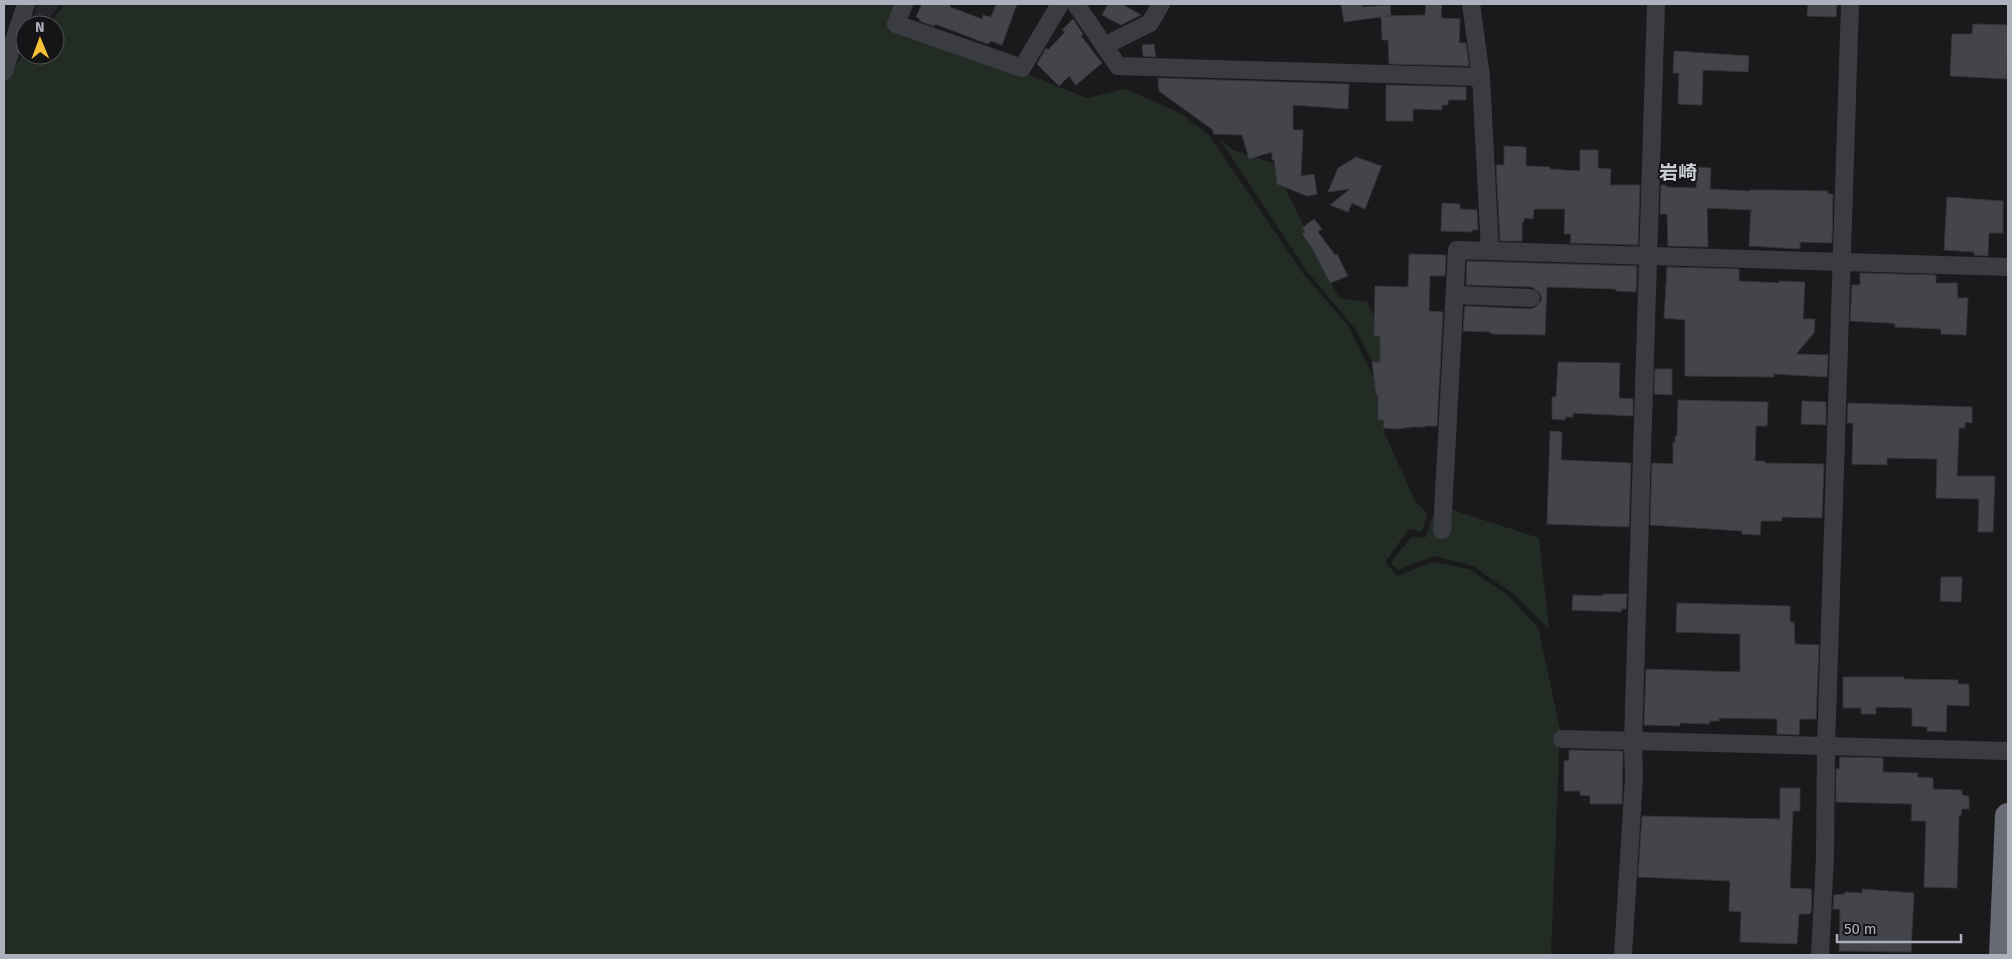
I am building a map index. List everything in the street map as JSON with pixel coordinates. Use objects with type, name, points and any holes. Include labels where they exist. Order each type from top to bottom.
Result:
[{"type":"highway","points":[[2000,953],[2008,816]]},
{"type":"street","points":[[4,71],[26,4]]},
{"type":"street","points":[[904,4],[896,24],[1022,68],[1060,4]]},
{"type":"street","points":[[1076,4],[1118,66],[1482,77]]},
{"type":"street","points":[[1104,46],[1150,23],[1161,4]]},
{"type":"street","points":[[1471,4],[1482,77],[1490,251]]},
{"type":"street","points":[[1623,955],[1634,778],[1633,741],[1656,4]]},
{"type":"street","points":[[1820,955],[1825,857],[1826,747],[1850,4]]},
{"type":"street","points":[[1442,530],[1457,250],[2008,268]]},
{"type":"street","points":[[1455,294],[1531,298]]},
{"type":"street","points":[[1562,738],[2008,751]]},
{"type":"shaded area","points":[[37,4],[60,4],[52,15],[34,15]]},
{"type":"shaded area","points":[[65,4],[898,4],[893,21],[1087,98],[1125,89],[1180,113],[1209,135],[1302,272],[1348,326],[1378,386],[1385,434],[1415,501],[1427,513],[1422,532],[1409,529],[1385,562],[1398,576],[1432,562],[1469,569],[1506,594],[1538,627],[1560,729],[1551,955],[4,955],[4,79],[15,65],[65,65],[65,15],[56,15]]},
{"type":"shaded area","points":[[1219,138],[1233,150],[1273,163],[1339,298],[1367,302],[1381,329],[1379,374],[1356,330],[1306,270]]},
{"type":"shaded area","points":[[1437,505],[1539,538],[1549,629],[1515,595],[1473,566],[1434,556],[1398,570],[1391,563],[1411,537],[1425,538]]},
{"type":"building","points":[[922,4],[951,4],[950,7],[982,19],[983,15],[991,17],[996,4],[1017,4],[1002,45],[991,41],[988,44],[935,24],[934,26],[919,21],[920,19],[916,17]]},
{"type":"building","points":[[1108,4],[1122,4],[1141,15],[1121,25],[1102,15]]},
{"type":"building","points":[[1341,4],[1362,4],[1362,7],[1390,5],[1391,16],[1425,15],[1426,4],[1442,4],[1441,18],[1460,19],[1459,43],[1466,43],[1469,66],[1389,64],[1388,40],[1382,40],[1381,17],[1344,22]]},
{"type":"building","points":[[1808,4],[1837,4],[1836,17],[1807,16]]},
{"type":"building","points":[[1073,19],[1083,34],[1081,36],[1102,63],[1076,85],[1069,76],[1059,86],[1037,64],[1046,48],[1048,50],[1065,32],[1062,30]]},
{"type":"building","points":[[1973,24],[2008,25],[2007,79],[1950,76],[1952,34],[1972,34]]},
{"type":"building","points":[[1154,44],[1156,57],[1143,56],[1142,45]]},
{"type":"building","points":[[1674,51],[1749,56],[1748,72],[1703,70],[1702,105],[1678,104],[1679,73],[1673,73]]},
{"type":"building","points":[[1158,78],[1349,84],[1348,109],[1293,105],[1293,130],[1303,130],[1301,176],[1314,174],[1317,194],[1307,196],[1277,184],[1272,152],[1249,159],[1242,135],[1213,134],[1213,130],[1159,91]]},
{"type":"building","points":[[1386,85],[1466,87],[1466,100],[1448,100],[1448,105],[1442,105],[1442,110],[1413,109],[1413,121],[1386,121]]},
{"type":"building","points":[[1504,146],[1526,147],[1526,166],[1580,171],[1580,150],[1598,150],[1598,168],[1611,169],[1610,185],[1640,185],[1638,245],[1570,243],[1571,234],[1564,234],[1565,209],[1534,209],[1533,219],[1524,218],[1524,222],[1522,222],[1522,241],[1500,241],[1496,165],[1504,165]]},
{"type":"building","points":[[1356,157],[1382,165],[1365,209],[1352,203],[1348,212],[1330,205],[1350,189],[1328,192],[1338,168]]},
{"type":"building","points":[[1697,167],[1711,168],[1710,189],[1828,191],[1828,194],[1833,194],[1832,243],[1800,242],[1800,249],[1749,246],[1751,210],[1707,208],[1708,247],[1668,246],[1667,214],[1660,214],[1661,185],[1666,185],[1666,187],[1696,188]]},
{"type":"building","points":[[1947,197],[2003,201],[2003,233],[1989,233],[1988,256],[1974,255],[1974,252],[1944,250]]},
{"type":"building","points":[[1442,203],[1460,204],[1460,209],[1477,210],[1478,230],[1472,230],[1472,232],[1441,231]]},
{"type":"building","points":[[1314,219],[1322,229],[1318,232],[1335,255],[1337,254],[1348,276],[1330,283],[1312,248],[1302,234],[1305,232],[1302,228]]},
{"type":"building","points":[[1409,254],[1446,255],[1445,276],[1430,276],[1429,311],[1443,312],[1437,426],[1398,429],[1383,428],[1384,420],[1378,420],[1378,395],[1376,395],[1372,362],[1380,362],[1380,336],[1374,336],[1375,286],[1408,287]]},
{"type":"building","points":[[1467,261],[1637,266],[1636,292],[1616,291],[1616,289],[1547,287],[1545,335],[1492,334],[1490,332],[1463,331],[1465,306],[1531,309],[1536,307],[1542,299],[1540,293],[1532,287],[1466,285]]},
{"type":"building","points":[[1667,267],[1739,269],[1739,281],[1805,282],[1803,319],[1815,319],[1814,333],[1796,354],[1828,355],[1827,377],[1774,374],[1774,377],[1685,376],[1685,320],[1664,318]]},
{"type":"building","points":[[1860,273],[1936,275],[1936,283],[1957,283],[1958,298],[1968,298],[1966,335],[1941,334],[1941,329],[1895,327],[1895,324],[1888,323],[1850,321],[1852,285],[1860,285]]},
{"type":"building","points":[[1558,362],[1620,363],[1619,398],[1633,399],[1633,416],[1573,413],[1573,417],[1565,417],[1565,420],[1552,419],[1552,397],[1556,397]]},
{"type":"building","points":[[1655,369],[1672,369],[1672,395],[1654,394]]},
{"type":"building","points":[[1678,400],[1768,402],[1767,426],[1756,426],[1755,461],[1765,461],[1765,463],[1824,464],[1822,518],[1782,517],[1782,521],[1761,521],[1760,535],[1742,534],[1742,531],[1650,525],[1652,463],[1673,464],[1673,442],[1675,442],[1675,436],[1677,436]]},
{"type":"building","points":[[1802,401],[1826,402],[1826,425],[1801,424]]},
{"type":"building","points":[[1848,403],[1972,407],[1972,423],[1965,422],[1965,428],[1959,428],[1957,476],[1995,476],[1993,532],[1978,532],[1979,499],[1936,498],[1937,459],[1887,458],[1887,465],[1852,464],[1853,423],[1847,423]]},
{"type":"building","points":[[1550,431],[1562,432],[1561,460],[1631,463],[1629,527],[1547,524]]},
{"type":"building","points":[[1941,577],[1962,577],[1961,602],[1940,601]]},
{"type":"building","points":[[1603,594],[1627,594],[1626,609],[1621,609],[1621,612],[1572,610],[1573,595],[1603,596]]},
{"type":"building","points":[[1677,603],[1790,606],[1790,622],[1794,622],[1795,644],[1819,645],[1816,719],[1800,719],[1799,735],[1777,734],[1777,719],[1719,718],[1719,721],[1709,721],[1709,724],[1680,723],[1680,726],[1644,725],[1646,669],[1740,672],[1740,634],[1676,632]]},
{"type":"building","points":[[1843,677],[1904,677],[1904,679],[1958,680],[1958,684],[1969,684],[1969,706],[1947,705],[1946,732],[1927,731],[1927,727],[1912,726],[1912,708],[1876,707],[1876,714],[1861,714],[1861,708],[1843,708]]},
{"type":"building","points":[[1569,750],[1623,751],[1622,804],[1590,804],[1590,796],[1580,795],[1580,791],[1564,791],[1564,761],[1569,760]]},
{"type":"building","points":[[1840,757],[1883,758],[1883,772],[1918,773],[1917,777],[1933,778],[1933,789],[1962,790],[1962,795],[1969,796],[1969,809],[1962,809],[1961,816],[1959,816],[1957,888],[1924,887],[1926,821],[1911,821],[1912,804],[1836,802],[1836,769],[1839,769]]},
{"type":"building","points":[[1780,788],[1800,788],[1800,811],[1793,811],[1790,888],[1811,889],[1812,895],[1810,914],[1799,914],[1797,944],[1740,942],[1741,912],[1729,911],[1730,881],[1638,877],[1642,816],[1780,819]]},
{"type":"building","points":[[1862,889],[1914,893],[1911,952],[1839,951],[1840,909],[1833,909],[1834,895],[1845,894],[1845,892],[1862,893]]},
{"type":"district","name":"岩崎","points":[[1678,172]]}]
